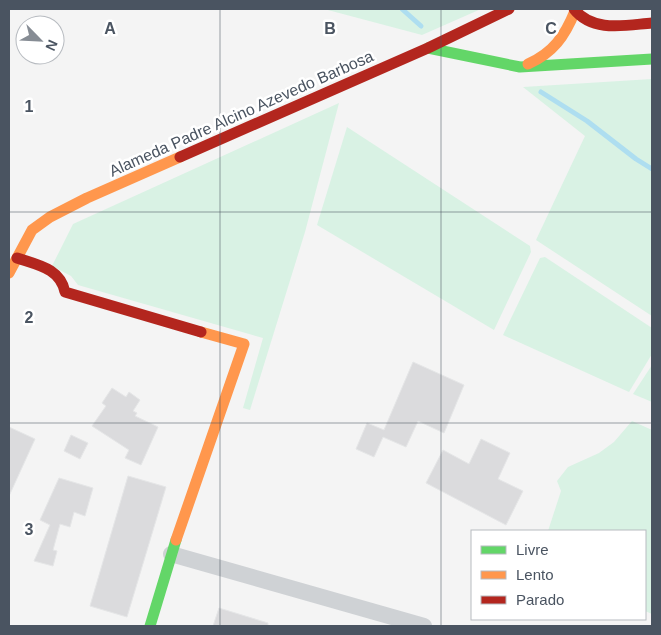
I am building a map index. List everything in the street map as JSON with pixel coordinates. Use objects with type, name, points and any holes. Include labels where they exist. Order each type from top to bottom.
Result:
[{"type":"street","name":"Alameda Padre Alcino Azevedo Barbosa","points":[[9,273],[32,230],[50,217],[87,198],[428,48],[508,9]]},
{"type":"street","points":[[520,67],[546,55],[557,46],[568,30],[575,10],[589,22],[604,26],[652,23]]},
{"type":"street","points":[[428,48],[520,67],[652,59]]},
{"type":"street","points":[[17,258],[58,274],[64,284],[65,292],[244,344],[171,554],[150,626]]},
{"type":"street","points":[[171,554],[424,626]]},
{"type":"green space","points":[[324,9],[481,9],[422,35]]},
{"type":"green space","points":[[652,79],[652,316],[536,240],[585,136],[523,87]]},
{"type":"green space","points":[[339,103],[305,232],[250,410],[243,408],[263,338],[78,285],[71,276],[52,266],[73,224]]},
{"type":"green space","points":[[347,127],[530,246],[531,252],[494,330],[317,225]]},
{"type":"green space","points":[[545,257],[652,328],[652,354],[629,392],[503,335],[540,258]]},
{"type":"green space","points":[[652,365],[652,402],[633,394]]},
{"type":"green space","points":[[632,421],[652,430],[652,614],[646,611],[646,530],[548,530],[561,491],[557,481],[568,467],[599,453],[614,442]]},
{"type":"building","points":[[413,362],[464,385],[444,433],[418,421],[406,447],[383,437],[374,457],[356,449],[367,423],[384,430]]},
{"type":"building","points":[[112,388],[126,397],[129,392],[140,400],[133,411],[137,413],[135,416],[158,427],[141,465],[125,458],[129,450],[92,426],[106,406],[102,403]]},
{"type":"building","points":[[9,427],[35,439],[9,496]]},
{"type":"building","points":[[71,435],[88,443],[80,459],[64,451]]},
{"type":"building","points":[[481,439],[510,453],[498,479],[523,491],[506,525],[426,483],[443,450],[469,464]]},
{"type":"building","points":[[128,476],[166,487],[127,617],[90,606]]},
{"type":"building","points":[[59,478],[93,488],[85,516],[74,512],[70,527],[60,524],[53,550],[57,551],[53,566],[34,561],[50,525],[40,520]]},
{"type":"building","points":[[219,608],[268,623],[268,626],[213,626]]},
{"type":"waterway","points":[[402,9],[421,26]]},
{"type":"waterway","points":[[541,92],[587,121],[652,169]]},
{"type":"traffic: fast","points":[[428,48],[520,67],[652,59]]},
{"type":"traffic: fast","points":[[150,626],[176,540]]},
{"type":"traffic: slow","points":[[528,64],[544,55],[557,43],[575,11]]},
{"type":"traffic: slow","points":[[9,273],[32,230],[50,217],[87,198],[180,157]]},
{"type":"traffic: slow","points":[[176,540],[244,344],[201,332]]},
{"type":"traffic: jam","points":[[180,157],[428,48],[509,9]]},
{"type":"traffic: jam","points":[[574,9],[582,17],[600,25],[621,26],[652,23]]},
{"type":"traffic: jam","points":[[17,258],[53,273],[62,284],[65,292],[201,332]]}]
